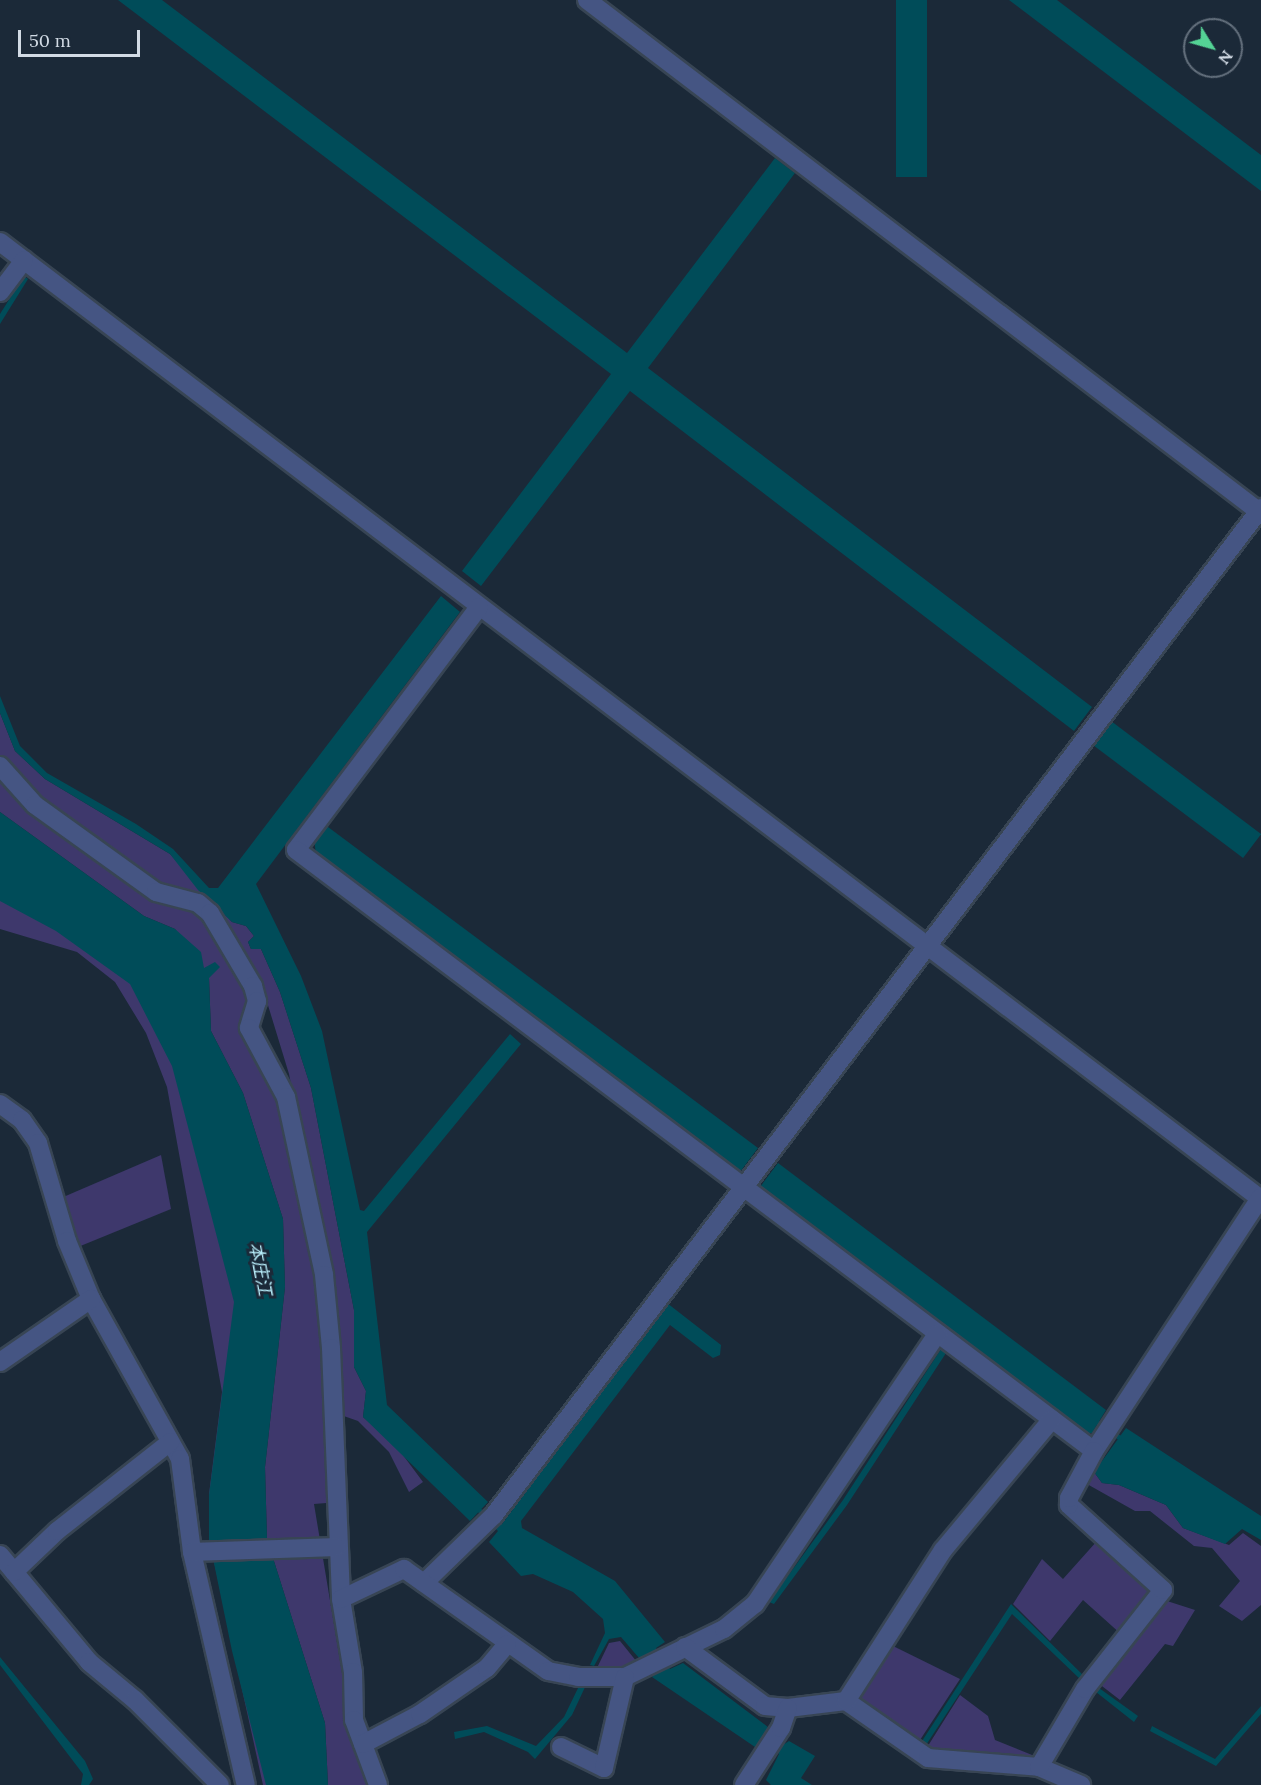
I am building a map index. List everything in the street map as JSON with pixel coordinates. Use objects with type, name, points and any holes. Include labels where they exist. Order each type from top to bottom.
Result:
[{"type":"street","points":[[424,1583],[490,1520],[742,1186],[1260,510],[586,0]]},
{"type":"street","points":[[0,242],[926,947],[1260,1198],[1103,1437],[1069,1498],[1069,1505],[1163,1590],[1085,1689],[1039,1767]]},
{"type":"street","points":[[0,292],[24,260]]},
{"type":"street","points":[[479,607],[296,850],[1052,1419],[1103,1437]]},
{"type":"street","points":[[0,766],[35,805],[156,892],[198,903],[210,913],[253,986],[256,1001],[249,1028],[286,1097],[324,1275],[332,1348],[334,1548],[353,1672],[354,1720],[378,1785]]},
{"type":"street","points":[[0,1104],[22,1120],[38,1143],[67,1241],[91,1299],[170,1442],[184,1478],[195,1552],[246,1785]]},
{"type":"street","points":[[0,1362],[91,1299]]},
{"type":"street","points":[[341,1599],[404,1569],[507,1644],[549,1671],[578,1677],[625,1677],[724,1629],[755,1604],[937,1334]]},
{"type":"street","points":[[846,1701],[949,1543],[1052,1419]]},
{"type":"street","points":[[14,1572],[57,1531],[170,1442]]},
{"type":"street","points":[[195,1552],[334,1548]]},
{"type":"street","points":[[0,1555],[89,1662],[135,1700],[220,1785]]},
{"type":"street","points":[[363,1744],[420,1714],[487,1668],[507,1644]]},
{"type":"street","points":[[685,1647],[765,1706],[789,1708],[846,1701],[928,1758],[1039,1767],[1081,1785]]},
{"type":"street","points":[[561,1747],[604,1768],[625,1677]]},
{"type":"street","points":[[744,1785],[781,1728],[789,1708]]},
{"type":"shaded area","points":[[0,713],[15,751],[45,779],[170,854],[232,922],[246,926],[254,936],[248,942],[251,949],[261,949],[280,992],[311,1088],[354,1310],[354,1367],[366,1391],[363,1417],[397,1447],[423,1482],[409,1492],[389,1452],[358,1421],[338,1414],[339,1502],[314,1504],[350,1721],[372,1785],[328,1785],[325,1723],[267,1539],[265,1467],[285,1287],[283,1219],[243,1093],[211,1031],[209,978],[175,929],[144,916],[0,812]],"holes":[[[251,1002],[267,1002],[289,1074],[304,1151],[283,1098],[242,1026]]]},
{"type":"shaded area","points":[[0,855],[114,946],[178,1048],[245,1325],[279,1785],[263,1785],[209,1539],[209,1494],[222,1392],[167,1087],[146,1033],[115,982],[77,952],[0,929]]},
{"type":"shaded area","points":[[161,1155],[171,1209],[78,1247],[61,1198]]},
{"type":"shaded area","points":[[1094,1472],[1102,1483],[1119,1485],[1166,1505],[1183,1528],[1229,1545],[1243,1533],[1261,1546],[1261,1605],[1242,1621],[1219,1606],[1240,1581],[1212,1548],[1194,1546],[1150,1511],[1135,1511],[1087,1484]]},
{"type":"shaded area","points":[[1097,1541],[1157,1593],[1122,1635],[1083,1600],[1050,1641],[1013,1604],[1042,1559],[1063,1579]]},
{"type":"shaded area","points":[[1167,1601],[1195,1610],[1173,1646],[1165,1644],[1120,1700],[1098,1683]]},
{"type":"shaded area","points":[[620,1641],[637,1662],[619,1671],[597,1668],[609,1643]]},
{"type":"shaded area","points":[[891,1645],[960,1679],[918,1743],[857,1697]]},
{"type":"shaded area","points":[[960,1695],[988,1716],[995,1740],[1037,1757],[947,1756],[926,1749]]},
{"type":"water","points":[[118,0],[162,0],[627,353],[775,158],[795,173],[648,368],[1092,707],[1074,731],[630,391],[481,586],[462,571],[611,374]]},
{"type":"water","points":[[896,0],[927,0],[927,177],[896,177]]},
{"type":"water","points":[[1009,0],[1057,0],[1261,155],[1261,191]]},
{"type":"water","points":[[24,276],[28,279],[0,324],[0,314]]},
{"type":"water","points":[[441,596],[460,612],[256,884],[301,976],[322,1031],[360,1210],[364,1211],[510,1034],[521,1044],[367,1232],[387,1405],[488,1502],[470,1521],[363,1417],[366,1391],[354,1367],[354,1310],[311,1088],[280,992],[261,949],[251,949],[248,942],[254,936],[246,926],[232,922],[198,890],[170,854],[45,779],[15,751],[0,713],[0,696],[20,746],[47,773],[136,824],[173,849],[209,888],[218,888]]},
{"type":"water","points":[[1111,721],[1261,834],[1243,858],[1093,745]]},
{"type":"water","name":"本庄江","points":[[0,812],[144,916],[175,929],[201,952],[204,968],[215,962],[220,967],[209,978],[211,1031],[243,1093],[283,1219],[285,1287],[265,1467],[267,1539],[325,1723],[328,1785],[266,1785],[232,1651],[209,1539],[209,1495],[234,1302],[172,1066],[130,984],[56,931],[0,901]]},
{"type":"water","points":[[324,824],[758,1148],[740,1172],[316,854],[314,839]]},
{"type":"water","points":[[778,1163],[1106,1410],[1092,1433],[1086,1433],[760,1187]]},
{"type":"water","points":[[667,1303],[721,1345],[720,1355],[713,1358],[670,1325],[521,1521],[522,1528],[615,1581],[665,1642],[656,1648],[658,1652],[639,1658],[621,1637],[609,1639],[594,1666],[590,1665],[605,1633],[603,1619],[573,1592],[533,1574],[521,1576],[489,1542],[498,1531],[494,1527],[499,1521],[502,1524]]},
{"type":"water","points":[[943,1346],[948,1350],[847,1505],[774,1604],[769,1602],[843,1500]]},
{"type":"water","points":[[1126,1428],[1261,1516],[1261,1540],[1242,1529],[1225,1544],[1183,1528],[1166,1505],[1119,1485],[1102,1483],[1094,1472]]},
{"type":"water","points":[[1011,1604],[1085,1677],[1081,1680],[1012,1614],[926,1745],[922,1741]]},
{"type":"water","points":[[0,1657],[85,1761],[93,1779],[89,1785],[81,1785],[83,1774],[0,1665]]},
{"type":"water","points":[[683,1663],[768,1727],[764,1742],[760,1740],[755,1747],[652,1677],[668,1664],[670,1669]]},
{"type":"water","points":[[580,1684],[586,1685],[572,1715],[535,1759],[528,1752],[484,1732],[455,1739],[454,1732],[487,1726],[536,1746],[564,1717]]},
{"type":"water","points":[[1099,1688],[1138,1716],[1134,1722],[1096,1692]]},
{"type":"water","points":[[1261,1706],[1261,1714],[1216,1766],[1150,1731],[1152,1726],[1215,1759]]},
{"type":"water","points":[[789,1741],[815,1756],[801,1778],[812,1785],[771,1785],[766,1780],[779,1754],[775,1750]]},
{"type":"waterway","points":[[1098,1423],[1119,1437]]},
{"type":"waterway","points":[[480,1511],[488,1518]]}]
